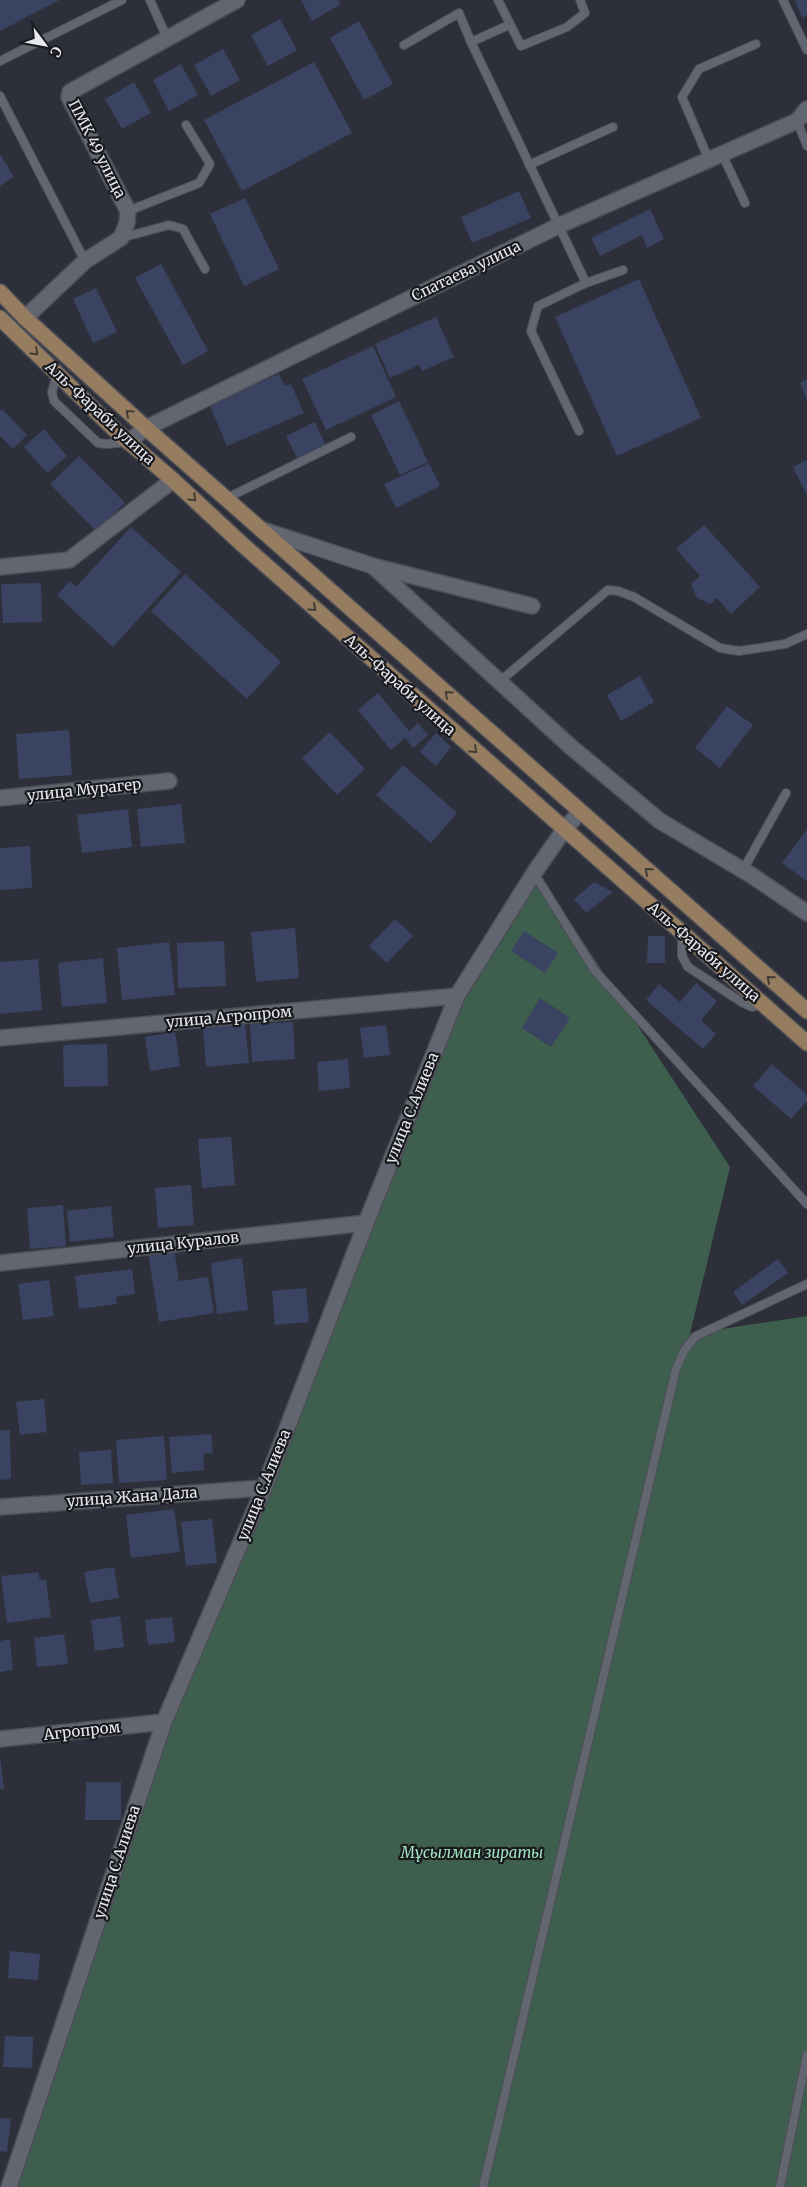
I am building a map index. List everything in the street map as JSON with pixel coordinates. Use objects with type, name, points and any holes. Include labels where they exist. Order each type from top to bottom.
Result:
[{"type":"main road","name":"Аль-Фараби улица","points":[[0,292],[25,318],[146,428],[807,1011]]},
{"type":"main road","name":"Аль-Фараби улица","points":[[0,318],[128,442],[173,480],[244,546],[564,830],[807,1043]]},
{"type":"street","name":"ПМК 49 улица","points":[[121,238],[127,224],[128,211],[69,97],[70,92],[237,0]]},
{"type":"street","name":"Спатаева улица","points":[[128,442],[146,428],[558,226],[716,157],[802,115]]},
{"type":"street","points":[[25,318],[84,261],[121,238]]},
{"type":"street","points":[[0,567],[69,560],[173,480]]},
{"type":"street","points":[[262,530],[373,566],[532,606]]},
{"type":"street","points":[[373,566],[571,748],[660,821],[743,870],[807,913]]},
{"type":"street","name":"улица Мурагер","points":[[0,798],[169,781]]},
{"type":"street","name":"улица С.Алиева","points":[[9,2187],[164,1722],[264,1488],[366,1223],[457,996],[534,873],[564,830],[580,812]]},
{"type":"street","name":"улица Агропром","points":[[0,1038],[457,996]]},
{"type":"street","name":"улица Куралов","points":[[0,1263],[366,1223]]},
{"type":"street","name":"улица Жана Дала","points":[[0,1507],[264,1488]]},
{"type":"street","name":"Агропром","points":[[0,1739],[164,1722]]},
{"type":"lane","points":[[0,60],[122,0]]},
{"type":"lane","points":[[150,0],[167,38]]},
{"type":"lane","points":[[498,0],[521,46],[567,27],[585,13],[580,0]]},
{"type":"lane","points":[[783,0],[807,50]]},
{"type":"lane","points":[[404,45],[459,13],[586,283]]},
{"type":"lane","points":[[471,42],[510,25]]},
{"type":"lane","points":[[745,203],[682,97],[699,69],[756,44]]},
{"type":"lane","points":[[0,96],[84,261]]},
{"type":"lane","points":[[802,115],[807,146]]},
{"type":"lane","points":[[128,211],[199,183],[210,164],[186,125]]},
{"type":"lane","points":[[529,165],[613,127]]},
{"type":"lane","points":[[121,238],[169,225],[183,229],[205,269]]},
{"type":"lane","points":[[579,431],[531,331],[538,306],[586,283],[623,270]]},
{"type":"lane","points":[[57,374],[52,392],[54,401],[98,443],[128,442]]},
{"type":"lane","points":[[227,498],[351,437]]},
{"type":"lane","points":[[499,682],[608,590],[618,591],[634,597],[720,648],[739,651],[785,644],[807,634]]},
{"type":"lane","points":[[743,870],[786,793]]},
{"type":"lane","points":[[534,873],[595,971],[807,1204]]},
{"type":"lane","points":[[682,933],[682,956],[688,967],[743,1003],[752,1007],[763,1004]]},
{"type":"lane","points":[[483,2187],[676,1370],[685,1349],[696,1336],[807,1284]]},
{"type":"lane","points":[[780,2187],[807,2055]]},
{"type":"green space","name":"Мұсылман зираты","points":[[533,865],[730,1167],[690,1334],[807,1316],[807,2187],[9,2187],[164,1722],[457,996]]},
{"type":"building","points":[[0,0],[59,0],[0,31]]},
{"type":"building","points":[[301,0],[338,0],[341,4],[312,21]]},
{"type":"building","points":[[795,0],[807,0],[807,15],[802,18]]},
{"type":"building","points":[[280,19],[297,50],[268,66],[251,35]]},
{"type":"building","points":[[359,21],[393,84],[364,100],[330,38]]},
{"type":"building","points":[[223,49],[240,80],[211,96],[194,65]]},
{"type":"building","points":[[314,62],[352,133],[242,191],[204,120]]},
{"type":"building","points":[[181,64],[198,95],[169,111],[153,80]]},
{"type":"building","points":[[134,82],[151,113],[122,129],[105,99]]},
{"type":"building","points":[[0,154],[14,177],[0,186]]},
{"type":"building","points":[[519,191],[531,218],[472,243],[461,217]]},
{"type":"building","points":[[245,198],[279,269],[244,286],[210,214]]},
{"type":"building","points":[[650,209],[664,239],[647,248],[642,235],[600,256],[591,238]]},
{"type":"building","points":[[161,264],[208,351],[183,365],[135,278]]},
{"type":"building","points":[[639,279],[701,418],[617,456],[555,317]]},
{"type":"building","points":[[96,288],[117,332],[93,343],[73,299]]},
{"type":"building","points":[[436,317],[454,357],[422,371],[419,365],[390,378],[375,344]]},
{"type":"building","points":[[373,346],[396,397],[326,430],[302,379]]},
{"type":"building","points":[[279,374],[285,386],[291,384],[304,413],[227,446],[209,404]]},
{"type":"building","points":[[807,379],[807,400],[800,383]]},
{"type":"building","points":[[399,401],[428,462],[400,475],[371,415]]},
{"type":"building","points":[[2,409],[27,435],[13,449],[0,436],[0,411]]},
{"type":"building","points":[[315,422],[327,448],[299,462],[286,436]]},
{"type":"building","points":[[44,429],[67,456],[47,473],[24,447]]},
{"type":"building","points":[[79,456],[125,503],[96,531],[50,484]]},
{"type":"building","points":[[807,460],[807,495],[793,467]]},
{"type":"building","points":[[429,463],[440,486],[396,508],[384,484]]},
{"type":"building","points":[[704,525],[760,587],[731,614],[717,598],[710,604],[697,598],[691,584],[700,576],[676,549]]},
{"type":"building","points":[[131,527],[181,572],[113,647],[57,595],[70,581],[76,587]]},
{"type":"building","points":[[185,574],[281,662],[247,699],[151,611]]},
{"type":"building","points":[[41,583],[42,622],[3,623],[1,584]]},
{"type":"building","points":[[640,676],[654,702],[621,721],[607,695]]},
{"type":"building","points":[[378,693],[409,731],[418,723],[428,735],[413,748],[405,738],[391,750],[358,710]]},
{"type":"building","points":[[727,706],[753,725],[720,768],[695,748]]},
{"type":"building","points":[[69,730],[72,775],[19,779],[16,734]]},
{"type":"building","points":[[330,732],[365,769],[337,795],[302,758]]},
{"type":"building","points":[[436,733],[451,747],[436,766],[420,752]]},
{"type":"building","points":[[403,765],[457,813],[431,843],[376,795]]},
{"type":"building","points":[[181,804],[185,843],[141,847],[137,809]]},
{"type":"building","points":[[128,809],[132,847],[82,853],[77,815]]},
{"type":"building","points":[[807,829],[807,881],[782,863]]},
{"type":"building","points":[[30,846],[32,888],[0,890],[0,848]]},
{"type":"building","points":[[594,882],[613,892],[586,913],[574,899]]},
{"type":"building","points":[[395,919],[413,936],[387,963],[369,946]]},
{"type":"building","points":[[295,928],[299,978],[256,982],[251,932]]},
{"type":"building","points":[[524,931],[558,953],[545,973],[511,951]]},
{"type":"building","points":[[648,936],[665,936],[665,963],[647,963]]},
{"type":"building","points":[[224,941],[226,986],[178,988],[177,943]]},
{"type":"building","points":[[169,942],[175,995],[122,1000],[117,948]]},
{"type":"building","points":[[103,958],[107,1003],[62,1007],[58,963]]},
{"type":"building","points":[[38,959],[42,1010],[0,1014],[0,962]]},
{"type":"building","points":[[696,983],[717,1001],[701,1020],[716,1034],[703,1049],[646,1000],[659,984],[680,1002]]},
{"type":"building","points":[[540,998],[570,1018],[551,1047],[522,1028]]},
{"type":"building","points":[[293,1022],[295,1059],[252,1062],[250,1024]]},
{"type":"building","points":[[245,1024],[249,1063],[206,1067],[203,1028]]},
{"type":"building","points":[[386,1025],[390,1055],[364,1058],[360,1028]]},
{"type":"building","points":[[175,1032],[180,1066],[150,1071],[145,1037]]},
{"type":"building","points":[[107,1044],[108,1086],[64,1087],[63,1045]]},
{"type":"building","points":[[348,1059],[350,1088],[319,1091],[317,1062]]},
{"type":"building","points":[[772,1064],[807,1095],[807,1101],[791,1119],[753,1086]]},
{"type":"building","points":[[231,1137],[235,1185],[202,1188],[198,1139]]},
{"type":"building","points":[[191,1185],[194,1225],[158,1228],[155,1188]]},
{"type":"building","points":[[63,1205],[66,1246],[30,1249],[27,1208]]},
{"type":"building","points":[[111,1206],[114,1237],[70,1242],[67,1211]]},
{"type":"building","points":[[174,1248],[179,1281],[208,1277],[214,1313],[159,1322],[148,1252]]},
{"type":"building","points":[[242,1258],[248,1310],[217,1314],[211,1263]]},
{"type":"building","points":[[778,1259],[788,1273],[742,1305],[733,1292]]},
{"type":"building","points":[[132,1269],[135,1294],[116,1297],[117,1304],[79,1309],[75,1276]]},
{"type":"building","points":[[49,1280],[54,1316],[23,1320],[18,1284]]},
{"type":"building","points":[[306,1288],[309,1322],[275,1325],[272,1291]]},
{"type":"building","points":[[44,1399],[47,1432],[20,1435],[16,1402]]},
{"type":"building","points":[[0,1430],[10,1430],[11,1479],[0,1480]]},
{"type":"building","points":[[211,1434],[213,1453],[203,1454],[204,1470],[172,1473],[169,1437]]},
{"type":"building","points":[[164,1436],[167,1480],[119,1483],[116,1440]]},
{"type":"building","points":[[111,1450],[113,1483],[81,1485],[79,1452]]},
{"type":"building","points":[[174,1509],[180,1552],[131,1558],[126,1515]]},
{"type":"building","points":[[212,1519],[217,1563],[186,1566],[181,1522]]},
{"type":"building","points":[[114,1567],[119,1598],[90,1603],[84,1572]]},
{"type":"building","points":[[38,1572],[40,1580],[46,1580],[51,1617],[7,1623],[1,1576]]},
{"type":"building","points":[[120,1616],[124,1647],[95,1651],[91,1620]]},
{"type":"building","points":[[172,1617],[175,1642],[148,1645],[145,1620]]},
{"type":"building","points":[[64,1634],[68,1664],[37,1667],[34,1638]]},
{"type":"building","points":[[10,1639],[13,1670],[0,1672],[0,1641]]},
{"type":"building","points":[[0,1757],[4,1789],[0,1789]]},
{"type":"building","points":[[86,1782],[121,1782],[121,1820],[85,1820]]},
{"type":"building","points":[[10,1951],[40,1954],[38,1980],[8,1978]]},
{"type":"building","points":[[5,2036],[33,2037],[32,2068],[3,2067]]},
{"type":"building","points":[[0,2118],[11,2119],[7,2152],[0,2151]]}]
